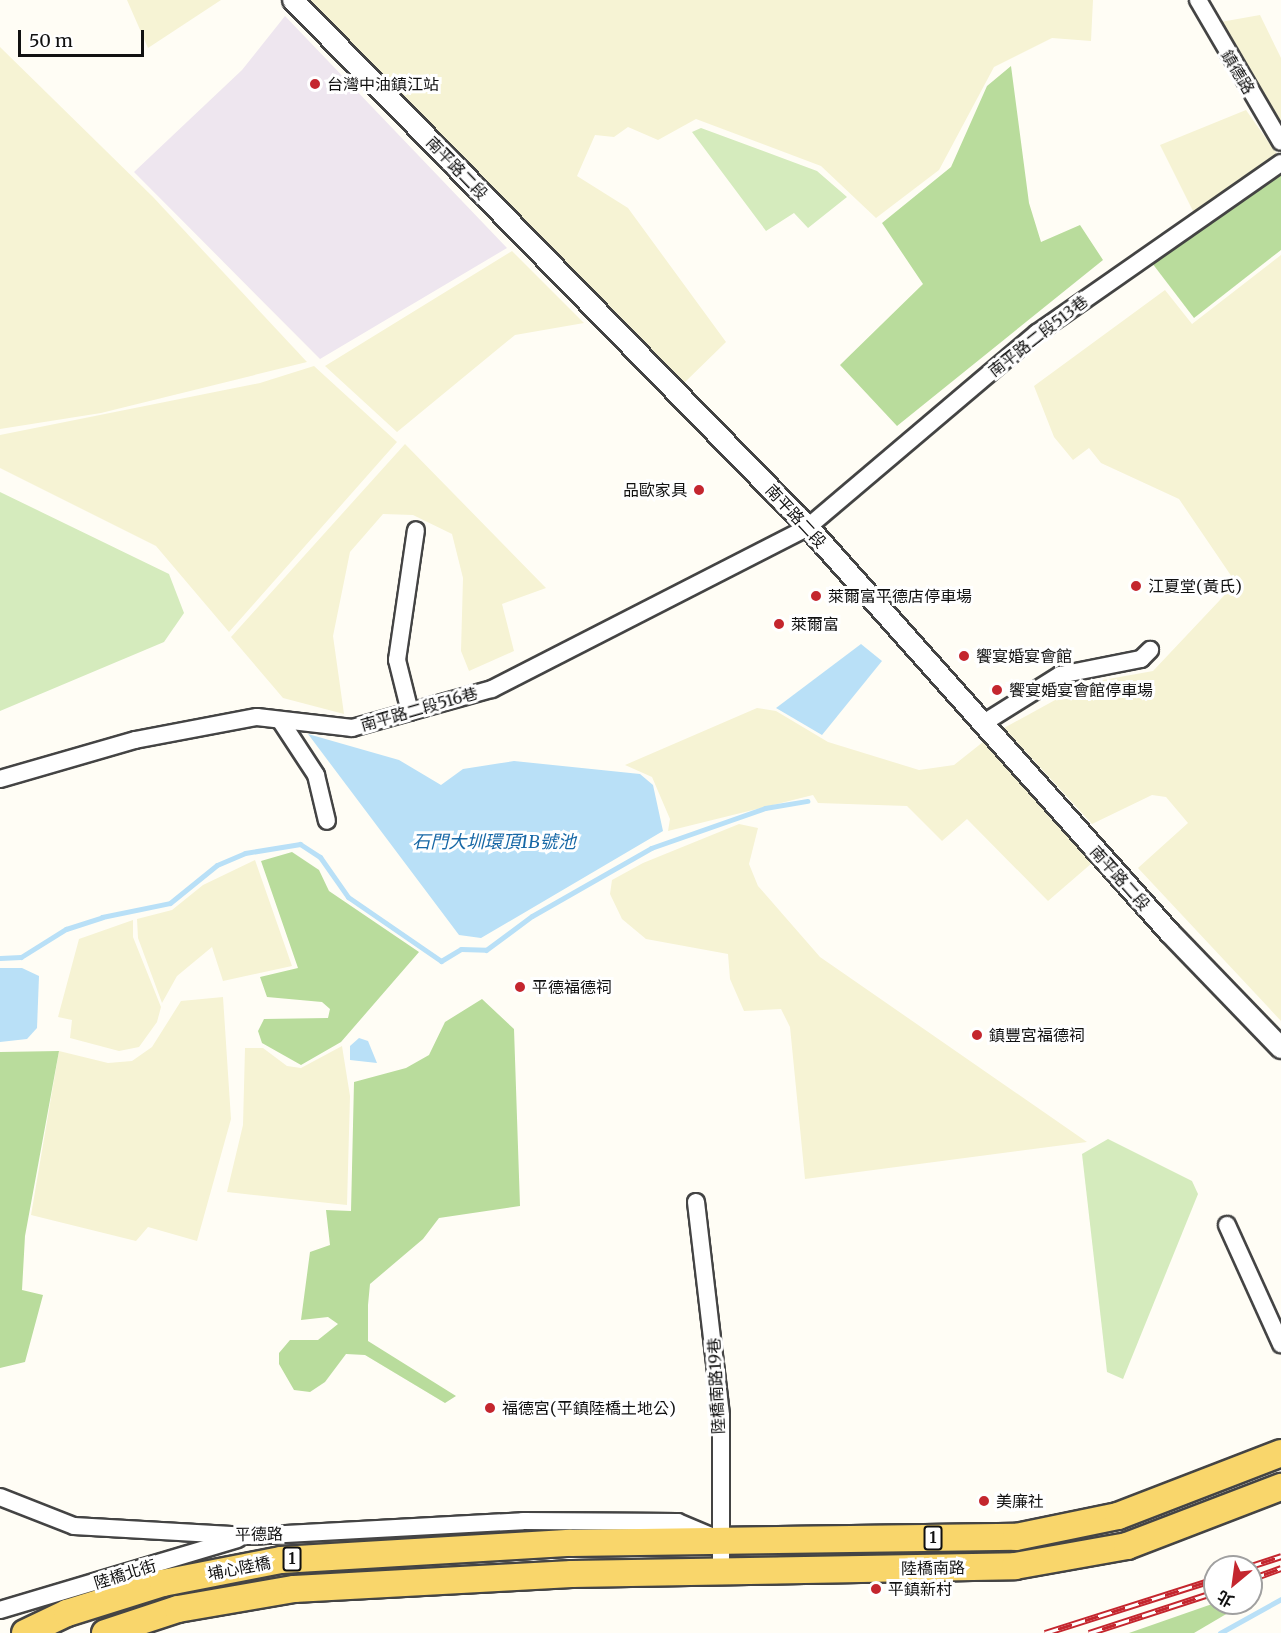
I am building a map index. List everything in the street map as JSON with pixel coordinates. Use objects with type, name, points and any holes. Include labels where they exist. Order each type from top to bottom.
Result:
[{"type":"main road","name":"陸橋南路","points":[[571,1543],[1016,1537],[1118,1516],[1281,1453]]},
{"type":"main road","name":"陸橋南路","points":[[572,1574],[1015,1566],[1127,1546],[1281,1487]]},
{"type":"main road","name":"埔心陸橋","points":[[25,1633],[67,1613],[164,1583],[281,1560],[571,1543]]},
{"type":"main road","name":"埔心陸橋","points":[[105,1633],[178,1609],[294,1588],[572,1574]]},
{"type":"street","name":"南平路二段","points":[[293,0],[808,527],[982,724],[1281,1048]]},
{"type":"street","name":"鎮德路","points":[[1198,0],[1281,142]]},
{"type":"street","name":"南平路二段513巷","points":[[808,527],[1037,333],[1281,163]]},
{"type":"street","name":"南平路二段516巷","points":[[0,779],[135,740],[257,717],[352,728],[492,689],[808,527]]},
{"type":"street","points":[[410,712],[397,660],[416,530]]},
{"type":"street","points":[[982,724],[1060,675],[1141,659],[1150,650]]},
{"type":"street","points":[[280,720],[316,775],[327,821]]},
{"type":"street","name":"陸橋南路19巷","points":[[696,1202],[721,1416],[721,1570]]},
{"type":"street","points":[[1227,1225],[1281,1344]]},
{"type":"street","name":"平德路","points":[[0,1497],[74,1526],[249,1536],[523,1521]]},
{"type":"street","name":"陸橋南路","points":[[523,1521],[678,1522],[722,1540]]},
{"type":"street","name":"陸橋北街","points":[[0,1610],[249,1536]]},
{"type":"shaded area","points":[[127,0],[221,0],[148,48]]},
{"type":"shaded area","points":[[307,0],[1093,0],[1091,41],[1052,38],[994,67],[939,170],[876,218],[821,166],[696,119],[658,140],[628,127],[614,137],[595,135],[577,176],[628,208],[726,342],[682,385]]},
{"type":"shaded area","points":[[1260,15],[1281,58],[1281,130],[1215,23]]},
{"type":"shaded area","points":[[285,16],[507,248],[320,359],[134,172],[242,70]]},
{"type":"shaded area","points":[[0,47],[153,197],[307,362],[101,413],[0,429]]},
{"type":"shaded area","points":[[1246,110],[1277,154],[1195,215],[1160,145]]},
{"type":"shaded area","points":[[512,251],[584,323],[515,335],[397,432],[325,366]]},
{"type":"shaded area","points":[[1281,255],[1281,1021],[1138,868],[1188,823],[1166,797],[1152,795],[1092,824],[1004,728],[1086,683],[1153,671],[1236,583],[1179,499],[1101,463],[1089,448],[1073,460],[1054,437],[1034,386],[1165,290],[1192,324]]},
{"type":"shaded area","points":[[314,366],[397,442],[229,632],[156,546],[0,468],[0,435],[260,383]]},
{"type":"shaded area","points":[[405,444],[546,588],[502,604],[514,651],[469,671],[461,651],[463,578],[452,534],[413,515],[383,514],[350,552],[333,636],[344,714],[283,698],[231,637]]},
{"type":"shaded area","points":[[757,708],[776,711],[828,742],[919,770],[954,765],[983,742],[1092,863],[1048,901],[967,819],[942,841],[907,806],[818,803],[813,795],[668,831],[670,819],[652,777],[625,765]]},
{"type":"shaded area","points":[[739,824],[758,828],[749,864],[758,886],[820,957],[1087,1142],[805,1179],[790,1027],[781,1009],[744,1011],[730,979],[728,954],[646,939],[622,919],[610,894],[612,880],[643,863]]},
{"type":"shaded area","points":[[255,860],[292,966],[223,981],[212,947],[177,976],[162,1003],[138,938],[137,919],[172,910],[203,885]]},
{"type":"shaded area","points":[[133,920],[133,937],[161,1007],[157,1022],[139,1047],[119,1051],[70,1038],[72,1020],[58,1017],[79,939]]},
{"type":"shaded area","points":[[223,997],[231,1119],[197,1241],[148,1227],[136,1241],[31,1215],[59,1051],[108,1063],[132,1061],[152,1047],[181,1001]]},
{"type":"shaded area","points":[[342,1046],[350,1096],[347,1205],[227,1192],[243,1125],[245,1048],[263,1048],[287,1066],[301,1068]]},
{"type":"green space","points":[[1011,66],[1029,203],[1041,242],[1080,225],[1103,260],[897,426],[840,365],[923,284],[882,223],[951,167],[987,86]]},
{"type":"green space","points":[[701,128],[817,171],[847,197],[808,228],[794,213],[766,231],[692,132]]},
{"type":"green space","points":[[1281,175],[1281,250],[1194,318],[1152,263]]},
{"type":"green space","points":[[0,492],[169,574],[184,613],[164,642],[0,711]]},
{"type":"green space","points":[[292,852],[319,870],[329,891],[419,952],[341,1042],[301,1065],[262,1043],[258,1031],[264,1019],[328,1018],[330,1009],[322,1002],[267,997],[260,977],[298,968],[261,861]]},
{"type":"green space","points":[[482,999],[514,1029],[520,1206],[439,1218],[423,1239],[370,1284],[368,1305],[368,1341],[456,1396],[445,1403],[365,1355],[346,1354],[325,1382],[310,1392],[294,1390],[279,1364],[279,1353],[290,1340],[318,1340],[338,1324],[328,1317],[301,1320],[310,1252],[330,1245],[326,1210],[351,1211],[354,1082],[406,1068],[429,1055],[445,1022]]},
{"type":"green space","points":[[59,1051],[25,1236],[22,1290],[43,1295],[25,1362],[0,1368],[0,1052]]},
{"type":"green space","points":[[1108,1139],[1192,1181],[1198,1194],[1123,1379],[1107,1372],[1082,1154]]},
{"type":"green space","points":[[1203,1607],[1203,1615],[1225,1615],[1194,1633],[1129,1633]]},
{"type":"water","points":[[861,644],[882,661],[822,735],[776,708]]},
{"type":"water","name":"石門大圳環頂1B號池","points":[[308,734],[399,760],[441,785],[463,769],[514,761],[640,774],[653,785],[663,831],[481,938],[459,935]]},
{"type":"water","points":[[0,968],[22,968],[39,976],[37,1028],[27,1039],[0,1042]]},
{"type":"water","points":[[359,1038],[368,1041],[377,1063],[350,1060],[350,1046]]},
{"type":"waterway","points":[[0,958],[21,957],[66,929],[102,917],[170,903],[217,865],[245,853],[300,844],[320,857],[348,897],[441,961],[461,949],[486,950],[532,916],[651,848],[765,808],[807,801]]},
{"type":"waterway","points":[[1220,1633],[1281,1599]]},
{"type":"railway","points":[[1263,1562],[1281,1556]]},
{"type":"railway","points":[[1263,1575],[1281,1568]]},
{"type":"railway","points":[[1045,1633],[1203,1583]]},
{"type":"railway","points":[[1089,1633],[1203,1596]]},
{"type":"place","name":"台灣中油鎮江站","points":[[315,84]]},
{"type":"place","name":"品歐家具","points":[[699,490]]},
{"type":"place","name":"江夏堂(黃氏)","points":[[1136,586]]},
{"type":"place","name":"萊爾富平德店停車場","points":[[816,596]]},
{"type":"place","name":"萊爾富","points":[[779,624]]},
{"type":"place","name":"饗宴婚宴會館","points":[[964,656]]},
{"type":"place","name":"饗宴婚宴會館停車場","points":[[997,690]]},
{"type":"place","name":"平德福德祠","points":[[520,987]]},
{"type":"place","name":"鎮豐宮福德祠","points":[[977,1035]]},
{"type":"place","name":"福德宮(平鎮陸橋土地公)","points":[[490,1408]]},
{"type":"place","name":"美廉社","points":[[984,1501]]},
{"type":"place","name":"平鎮新村","points":[[876,1589]]}]
